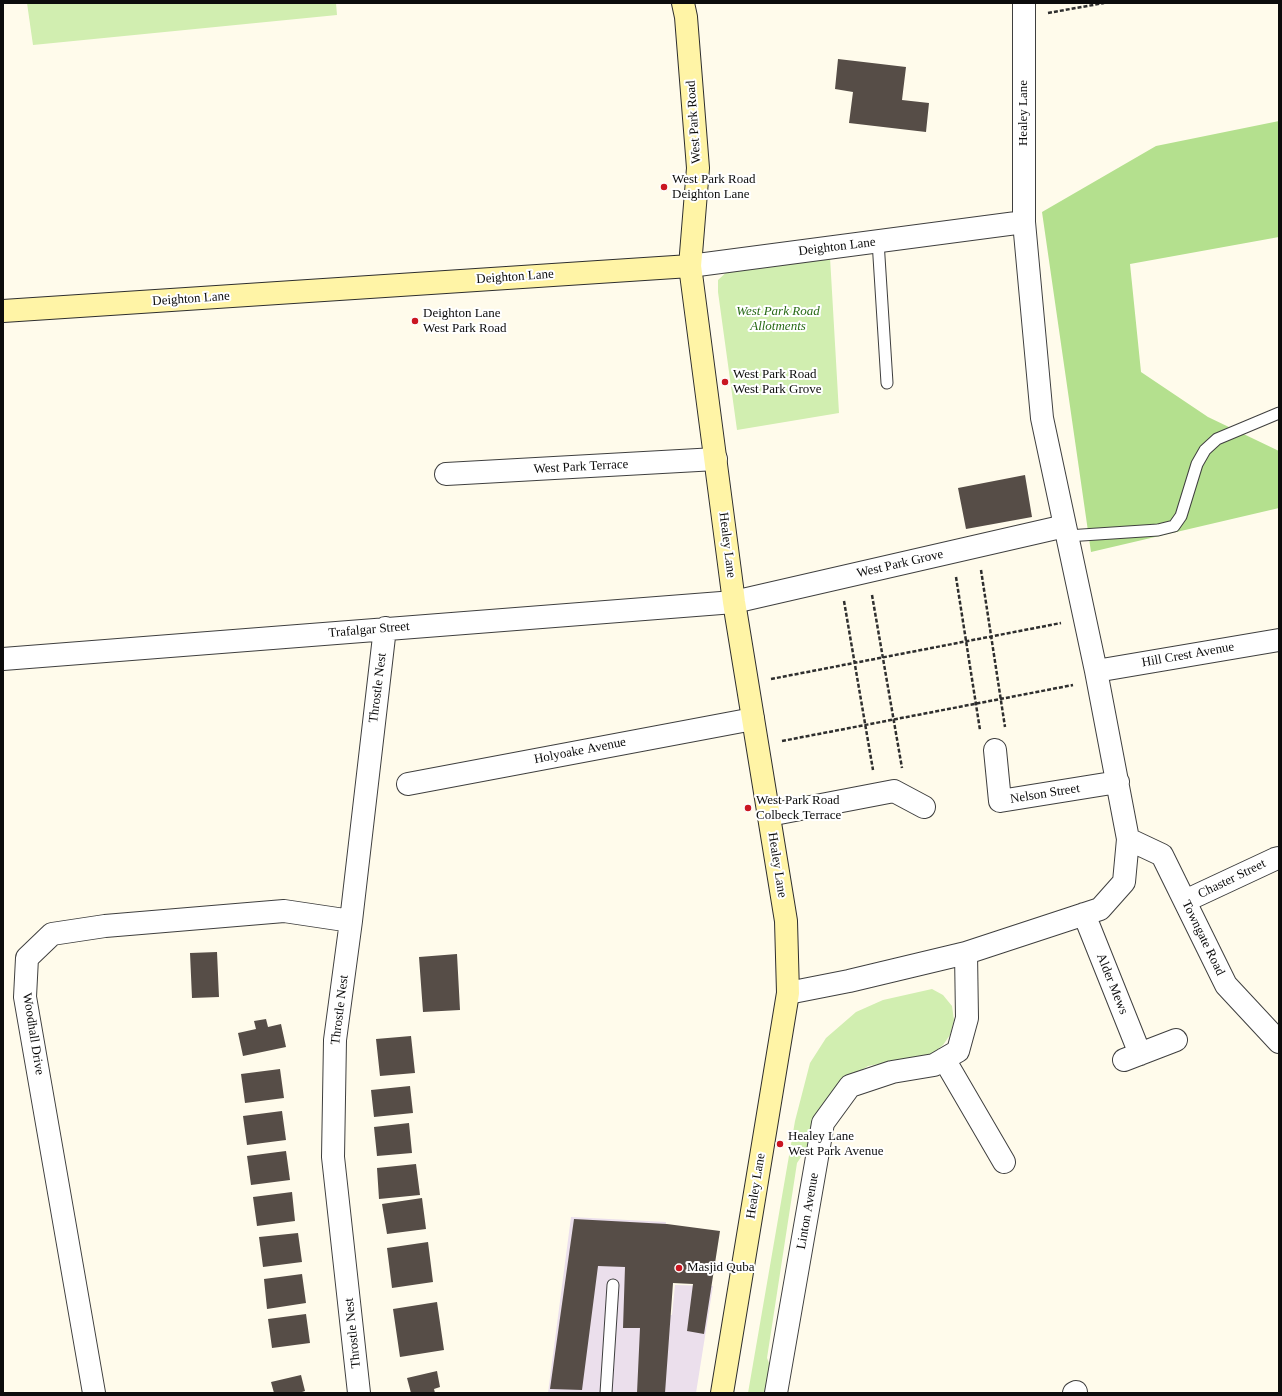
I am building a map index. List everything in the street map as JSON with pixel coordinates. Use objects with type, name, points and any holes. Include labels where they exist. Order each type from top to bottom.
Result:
[{"type":"main road","name":"West Park Road","points":[[683,3],[686,17],[698,168],[690,266]]},
{"type":"main road","name":"Deighton Lane","points":[[3,311],[690,266]]},
{"type":"main road","name":"Healey Lane","points":[[690,266],[734,602],[786,921],[788,993],[722,1393]]},
{"type":"street","name":"Healey Lane","points":[[788,993],[849,981],[966,953],[1100,909],[1124,882],[1128,839],[1118,782],[1097,675],[1042,418],[1024,222],[1024,10]]},
{"type":"street","name":"Deighton Lane","points":[[690,266],[1024,222]]},
{"type":"street","name":"West Park Terrace","points":[[446,474],[716,459]]},
{"type":"street","name":"West Park Grove","points":[[734,602],[977,546],[1066,531]]},
{"type":"street","name":"Trafalgar Street","points":[[3,659],[385,628],[734,602]]},
{"type":"street","name":"Throstle Nest","points":[[359,1393],[334,1157],[335,1040],[351,921],[385,628]]},
{"type":"street","name":"Hill Crest Avenue","points":[[1097,675],[1279,640]]},
{"type":"street","name":"Holyoake Avenue","points":[[408,784],[753,719]]},
{"type":"street","name":"Nelson Street","points":[[995,750],[1000,801],[1118,782]]},
{"type":"street","points":[[768,815],[886,793],[924,806]]},
{"type":"street","name":"Towngate Road","points":[[1128,839],[1162,855],[1226,985],[1279,1042]]},
{"type":"street","name":"Chaster Street","points":[[1185,901],[1274,858],[1279,858]]},
{"type":"street","name":"Woodhall Drive","points":[[94,1393],[25,997],[27,958],[52,934],[104,926],[284,911],[351,921]]},
{"type":"street","name":"Alder Mews","points":[[1084,914],[1132,1057],[1176,1040]]},
{"type":"street","name":"Linton Avenue","points":[[776,1393],[823,1123],[850,1086],[892,1072],[934,1065],[958,1051],[967,1018],[966,953]]},
{"type":"street","points":[[944,1059],[1004,1162]]},
{"type":"lane","points":[[878,241],[887,383]]},
{"type":"lane","points":[[1066,531],[1158,530],[1174,526],[1181,516],[1197,464],[1205,450],[1217,439],[1279,413]]},
{"type":"lane","points":[[606,1393],[614,1285]]},
{"type":"path","points":[[1024,10],[1104,3]]},
{"type":"path","points":[[952,552],[980,737],[995,750],[1007,737],[977,546]]},
{"type":"path","points":[[868,571],[902,772],[886,793]]},
{"type":"path","points":[[839,577],[865,725],[886,793]]},
{"type":"path","points":[[748,683],[1085,618]]},
{"type":"path","points":[[758,746],[1001,699],[1097,675]]},
{"type":"shaded area","points":[[571,1217],[666,1222],[665,1256],[643,1316],[672,1315],[675,1285],[713,1286],[696,1393],[548,1393]]},
{"type":"green space","points":[[27,3],[336,3],[337,15],[33,45]]},
{"type":"green space","points":[[1279,121],[1279,237],[1130,264],[1141,372],[1208,417],[1279,451],[1279,508],[1091,552],[1042,212],[1156,146]]},
{"type":"green space","name":"West Park Road Allotments","points":[[830,257],[839,413],[737,430],[718,292],[718,280],[730,269]]},
{"type":"green space","points":[[932,989],[943,995],[952,1006],[954,1020],[950,1035],[943,1045],[932,1054],[868,1066],[845,1080],[813,1139],[797,1163],[767,1358],[773,1373],[769,1393],[748,1393],[795,1121],[810,1063],[826,1038],[856,1012],[883,1000]]},
{"type":"building","points":[[838,59],[906,67],[902,100],[929,103],[926,132],[849,123],[853,92],[835,89]]},
{"type":"building","points":[[1025,475],[1032,517],[966,529],[958,488]]},
{"type":"building","points":[[217,952],[219,997],[192,998],[190,953]]},
{"type":"building","points":[[457,954],[460,1010],[423,1012],[419,957]]},
{"type":"building","points":[[266,1019],[268,1027],[281,1024],[286,1047],[243,1056],[238,1033],[256,1029],[254,1021]]},
{"type":"building","points":[[411,1036],[415,1073],[380,1076],[376,1039]]},
{"type":"building","points":[[280,1069],[284,1098],[245,1103],[241,1074]]},
{"type":"building","points":[[410,1086],[413,1113],[374,1117],[371,1090]]},
{"type":"building","points":[[282,1111],[286,1140],[247,1145],[243,1116]]},
{"type":"building","points":[[409,1123],[412,1153],[377,1156],[374,1127]]},
{"type":"building","points":[[286,1151],[290,1180],[251,1185],[247,1156]]},
{"type":"building","points":[[416,1164],[420,1195],[379,1199],[377,1168]]},
{"type":"building","points":[[292,1192],[295,1221],[257,1226],[253,1197]]},
{"type":"building","points":[[422,1198],[426,1229],[387,1234],[382,1204]]},
{"type":"building","points":[[574,1219],[667,1224],[720,1231],[704,1334],[687,1331],[693,1284],[673,1283],[665,1393],[637,1393],[640,1328],[623,1328],[625,1267],[598,1266],[582,1390],[550,1389]]},
{"type":"building","points":[[298,1233],[302,1262],[263,1267],[259,1237]]},
{"type":"building","points":[[428,1242],[433,1282],[392,1288],[387,1248]]},
{"type":"building","points":[[302,1274],[306,1303],[267,1309],[264,1279]]},
{"type":"building","points":[[437,1302],[444,1350],[400,1357],[393,1309]]},
{"type":"building","points":[[306,1314],[310,1343],[272,1348],[268,1319]]},
{"type":"building","points":[[437,1371],[440,1387],[434,1389],[435,1393],[411,1393],[407,1378]]},
{"type":"building","points":[[301,1375],[305,1391],[299,1393],[274,1393],[271,1382]]},
{"type":"place","name":"West Park Road Deighton Lane","points":[[664,187]]},
{"type":"place","name":"Deighton Lane West Park Road","points":[[415,321]]},
{"type":"place","name":"West Park Road West Park Grove","points":[[725,382]]},
{"type":"place","name":"West Park Road Colbeck Terrace","points":[[748,808]]},
{"type":"place","name":"Healey Lane West Park Avenue","points":[[780,1144]]},
{"type":"place","name":"Masjid Quba","points":[[679,1268]]}]
